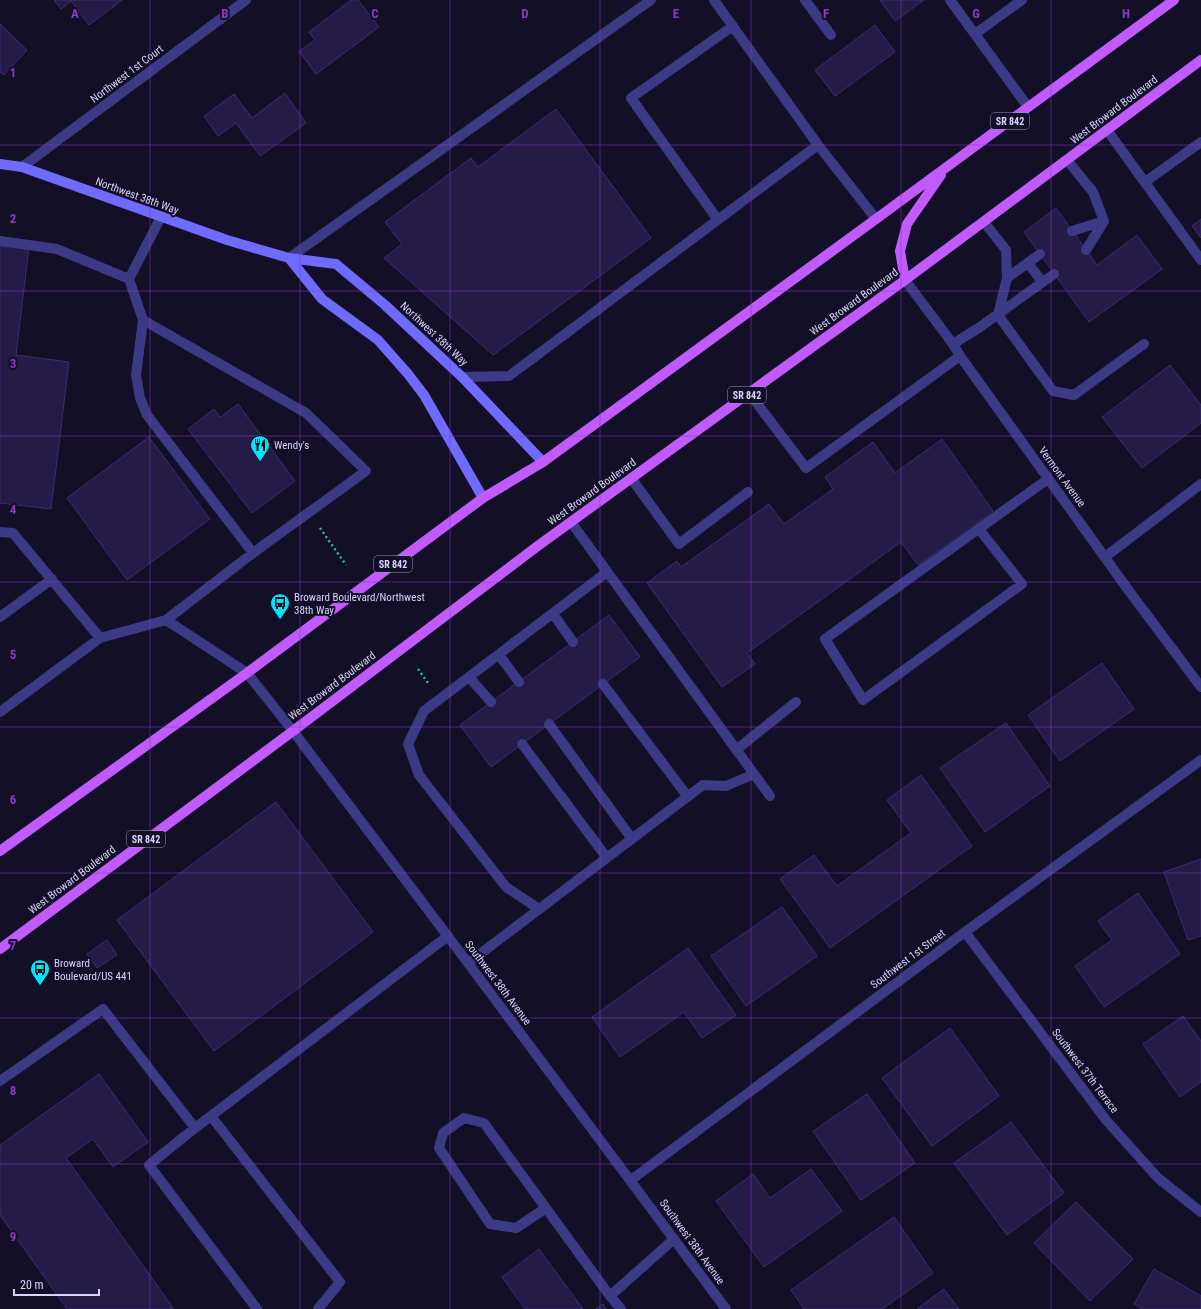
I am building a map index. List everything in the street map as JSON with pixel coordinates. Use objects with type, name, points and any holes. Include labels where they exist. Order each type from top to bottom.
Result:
[{"type":"main road","name":"SR 842","points":[[0,851],[247,673],[483,498],[543,462],[1174,0]]},
{"type":"main road","name":"West Broward Boulevard","points":[[0,949],[571,522],[905,280],[1201,60]]},
{"type":"main road","points":[[905,280],[900,252],[907,224],[946,167]]},
{"type":"street","name":"Northwest 1st Court","points":[[22,167],[246,0]]},
{"type":"street","points":[[483,498],[424,395],[408,374],[378,340],[322,299],[289,258],[651,0]]},
{"type":"street","points":[[714,0],[818,145],[876,219]]},
{"type":"street","points":[[805,0],[831,35]]},
{"type":"street","points":[[950,0],[1028,107]]},
{"type":"street","points":[[975,34],[1022,0]]},
{"type":"street","points":[[718,220],[632,98],[733,26]]},
{"type":"street","points":[[1107,130],[1201,260]]},
{"type":"street","points":[[1145,182],[1201,142]]},
{"type":"street","points":[[462,377],[509,376],[818,145]]},
{"type":"street","points":[[1067,160],[1093,192],[1104,221]]},
{"type":"street","name":"Northwest 38th Way","points":[[0,164],[22,167],[227,240],[289,258],[336,264],[385,305],[462,377],[543,462]]},
{"type":"street","points":[[161,217],[129,279],[143,320],[136,375],[140,398],[146,415],[253,553]]},
{"type":"street","points":[[1072,231],[1104,221]]},
{"type":"street","points":[[1086,250],[1104,221]]},
{"type":"street","points":[[984,222],[1006,250],[1007,278],[998,315],[1053,391],[1074,395],[1144,344]]},
{"type":"street","points":[[0,241],[57,249],[129,279]]},
{"type":"street","points":[[1007,278],[1040,254]]},
{"type":"street","points":[[1028,263],[1042,282]]},
{"type":"street","points":[[953,344],[980,328],[1054,274]]},
{"type":"street","name":"Vermont Avenue","points":[[905,280],[953,344],[1048,479],[1201,687]]},
{"type":"street","points":[[0,712],[100,638],[166,620],[253,553],[366,470],[306,413],[143,320]]},
{"type":"street","points":[[749,393],[806,468],[960,356]]},
{"type":"street","points":[[631,478],[679,544],[748,492]]},
{"type":"street","points":[[979,529],[1022,584],[863,700],[825,639],[1048,479]]},
{"type":"street","points":[[1105,557],[1201,484]]},
{"type":"street","points":[[571,522],[770,796]]},
{"type":"street","points":[[0,532],[13,533],[100,638]]},
{"type":"street","points":[[539,909],[506,887],[419,775],[408,744],[424,711],[607,572]]},
{"type":"street","points":[[0,617],[52,579]]},
{"type":"street","points":[[552,614],[573,642]]},
{"type":"street","name":"Southwest 38th Avenue","points":[[166,620],[247,673],[293,730],[726,1309]]},
{"type":"street","points":[[499,655],[519,682]]},
{"type":"street","points":[[469,677],[491,702]]},
{"type":"street","points":[[603,684],[688,796]]},
{"type":"street","points":[[736,750],[796,702]]},
{"type":"street","points":[[549,724],[632,839]]},
{"type":"street","points":[[522,744],[607,858]]},
{"type":"street","name":"Southwest 1st Street","points":[[631,1180],[965,932],[1201,760]]},
{"type":"street","points":[[468,963],[703,785],[726,786],[754,774]]},
{"type":"street","name":"Southwest 37th Terrace","points":[[965,932],[1106,1120],[1158,1178],[1201,1212]]},
{"type":"street","points":[[257,1309],[150,1165],[195,1128],[448,936]]},
{"type":"street","points":[[0,1081],[103,1008],[195,1128]]},
{"type":"street","points":[[211,1116],[340,1282],[318,1309]]},
{"type":"street","points":[[546,1208],[516,1228],[490,1224],[439,1148],[443,1133],[464,1118],[484,1123],[620,1309]]},
{"type":"street","points":[[610,1296],[674,1239]]},
{"type":"path","points":[[320,528],[346,565]]},
{"type":"path","points":[[418,669],[430,685]]},
{"type":"building","points":[[54,0],[122,0],[89,25],[71,1],[61,9]]},
{"type":"building","points":[[351,0],[358,0],[379,27],[316,74],[299,51],[315,40],[309,32]]},
{"type":"building","points":[[880,0],[924,0],[895,21]]},
{"type":"building","points":[[0,24],[27,50],[4,75],[0,72]]},
{"type":"building","points":[[875,25],[895,52],[835,96],[815,70]]},
{"type":"building","points":[[285,93],[306,123],[260,156],[236,123],[218,136],[204,116],[234,94],[252,118]]},
{"type":"building","points":[[556,109],[651,238],[493,355],[384,258],[402,244],[385,222],[471,158],[478,167]]},
{"type":"building","points":[[1056,208],[1097,265],[1137,235],[1162,269],[1089,322],[1024,232]]},
{"type":"building","points":[[1201,219],[1201,238],[1192,226]]},
{"type":"building","points":[[0,244],[29,247],[16,355],[69,362],[51,509],[0,503]]},
{"type":"building","points":[[1170,365],[1201,405],[1201,423],[1142,468],[1102,417]]},
{"type":"building","points":[[238,404],[295,481],[252,513],[188,429],[214,409],[220,417]]},
{"type":"building","points":[[149,437],[210,519],[127,580],[67,498]]},
{"type":"building","points":[[942,439],[993,511],[918,565],[901,542],[747,653],[755,664],[722,687],[647,583],[677,561],[681,567],[769,504],[784,524],[833,489],[825,477],[873,442],[895,473]]},
{"type":"building","points":[[609,615],[640,657],[491,767],[460,725]]},
{"type":"building","points":[[1102,663],[1134,709],[1060,761],[1028,715]]},
{"type":"building","points":[[1006,723],[1050,786],[985,832],[940,768]]},
{"type":"building","points":[[921,775],[972,846],[830,948],[780,879],[814,855],[837,886],[911,833],[887,800]]},
{"type":"building","points":[[276,802],[373,932],[214,1051],[117,920]]},
{"type":"building","points":[[1201,859],[1201,936],[1188,940],[1164,872]]},
{"type":"building","points":[[1138,893],[1180,954],[1104,1007],[1075,966],[1112,940],[1098,921]]},
{"type":"building","points":[[782,907],[817,956],[746,1006],[711,956]]},
{"type":"building","points":[[107,940],[117,955],[97,968],[87,954]]},
{"type":"building","points":[[688,948],[736,1015],[702,1038],[684,1012],[620,1057],[592,1017]]},
{"type":"building","points":[[1183,1016],[1201,1041],[1201,1082],[1180,1097],[1143,1044]]},
{"type":"building","points":[[950,1028],[999,1096],[932,1146],[882,1078]]},
{"type":"building","points":[[99,1074],[148,1142],[113,1167],[93,1139],[66,1158],[174,1309],[67,1309],[0,1215],[0,1145]]},
{"type":"building","points":[[867,1094],[915,1163],[861,1200],[813,1131]]},
{"type":"building","points":[[1011,1122],[1064,1193],[1007,1235],[954,1163]]},
{"type":"building","points":[[811,1169],[842,1211],[764,1267],[716,1201],[753,1174],[770,1198]]},
{"type":"building","points":[[1076,1202],[1133,1259],[1090,1301],[1034,1243]]},
{"type":"building","points":[[894,1217],[933,1273],[882,1309],[804,1309],[791,1290]]},
{"type":"building","points":[[539,1249],[583,1309],[525,1309],[502,1277]]},
{"type":"building","points":[[1154,1269],[1201,1296],[1201,1309],[1142,1309],[1134,1304]]},
{"type":"building","points":[[944,1289],[959,1309],[917,1309]]},
{"type":"building","points":[[603,1304],[606,1309],[596,1309]]},
{"type":"place","name":"Wendy's","points":[[260,462]]},
{"type":"place","name":"Broward Boulevard/Northwest 38th Way","points":[[280,620]]},
{"type":"place","name":"Broward Boulevard/US 441","points":[[40,986]]}]
